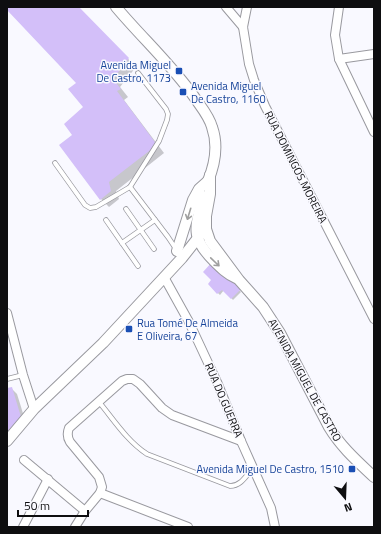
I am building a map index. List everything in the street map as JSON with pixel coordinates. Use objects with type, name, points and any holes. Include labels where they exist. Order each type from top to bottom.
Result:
[{"type":"street","name":"AVENIDA MIGUEL DE CASTRO","points":[[116,7],[185,83],[212,125],[215,140],[215,153],[196,225],[197,239],[204,251],[213,260],[228,274],[239,280]]},
{"type":"street","points":[[226,7],[243,27]]},
{"type":"street","name":"RUA DOMINGOS MOREIRA","points":[[247,7],[243,27],[249,64],[254,80],[265,106],[374,320]]},
{"type":"street","points":[[339,7],[334,35],[339,59],[374,132]]},
{"type":"street","points":[[339,59],[374,54]]},
{"type":"street","name":"AVENIDA MIGUEL DE CASTRO","points":[[209,178],[210,194],[206,216],[206,229],[214,247],[227,262],[239,280],[263,307],[280,333],[336,439],[346,451],[374,477]]},
{"type":"street","points":[[177,251],[193,200],[199,189],[209,178]]},
{"type":"street","points":[[164,277],[177,251],[196,225],[206,216]]},
{"type":"street","points":[[7,441],[34,410],[103,343],[182,258],[206,229]]},
{"type":"street","name":"RUA DO GUERRA","points":[[164,277],[189,322],[230,410],[241,441],[271,508],[275,527]]},
{"type":"street","points":[[7,313],[23,375],[34,410]]},
{"type":"street","points":[[75,527],[84,511],[100,493],[101,482],[99,477],[70,442],[67,432],[69,428],[98,401],[122,381],[133,379],[140,384],[162,408],[172,415],[241,441]]},
{"type":"street","points":[[24,460],[84,511]]},
{"type":"street","points":[[23,527],[48,479]]},
{"type":"street","points":[[100,493],[188,527]]},
{"type":"lane","points":[[54,163],[84,205],[90,208],[96,207],[130,187],[157,144],[168,114],[138,73]]},
{"type":"lane","points":[[130,187],[177,251]]},
{"type":"lane","points":[[126,209],[154,249]]},
{"type":"lane","points":[[106,220],[138,266]]},
{"type":"lane","points":[[122,243],[155,220]]},
{"type":"lane","points":[[7,380],[23,375]]},
{"type":"lane","points":[[98,401],[129,439],[147,454],[230,486],[239,484],[253,468]]},
{"type":"building","points":[[7,7],[79,7],[129,58],[113,79],[121,89],[117,91],[157,145],[109,182],[111,191],[100,200],[59,145],[72,135],[64,124],[83,107],[68,89],[76,83],[7,10]]},
{"type":"building","points":[[213,261],[241,289],[231,299],[222,290],[217,294],[208,284],[211,280],[203,272]]},
{"type":"building","points":[[12,387],[21,417],[7,434],[7,388]]},
{"type":"place","name":"Avenida Miguel De Castro, 1173","points":[[179,71]]},
{"type":"place","name":"Avenida Miguel De Castro, 1160","points":[[183,92]]},
{"type":"place","name":"Rua Tomé De Almeida E Oliveira, 67","points":[[129,329]]},
{"type":"place","name":"Avenida Miguel De Castro, 1510","points":[[352,469]]}]
